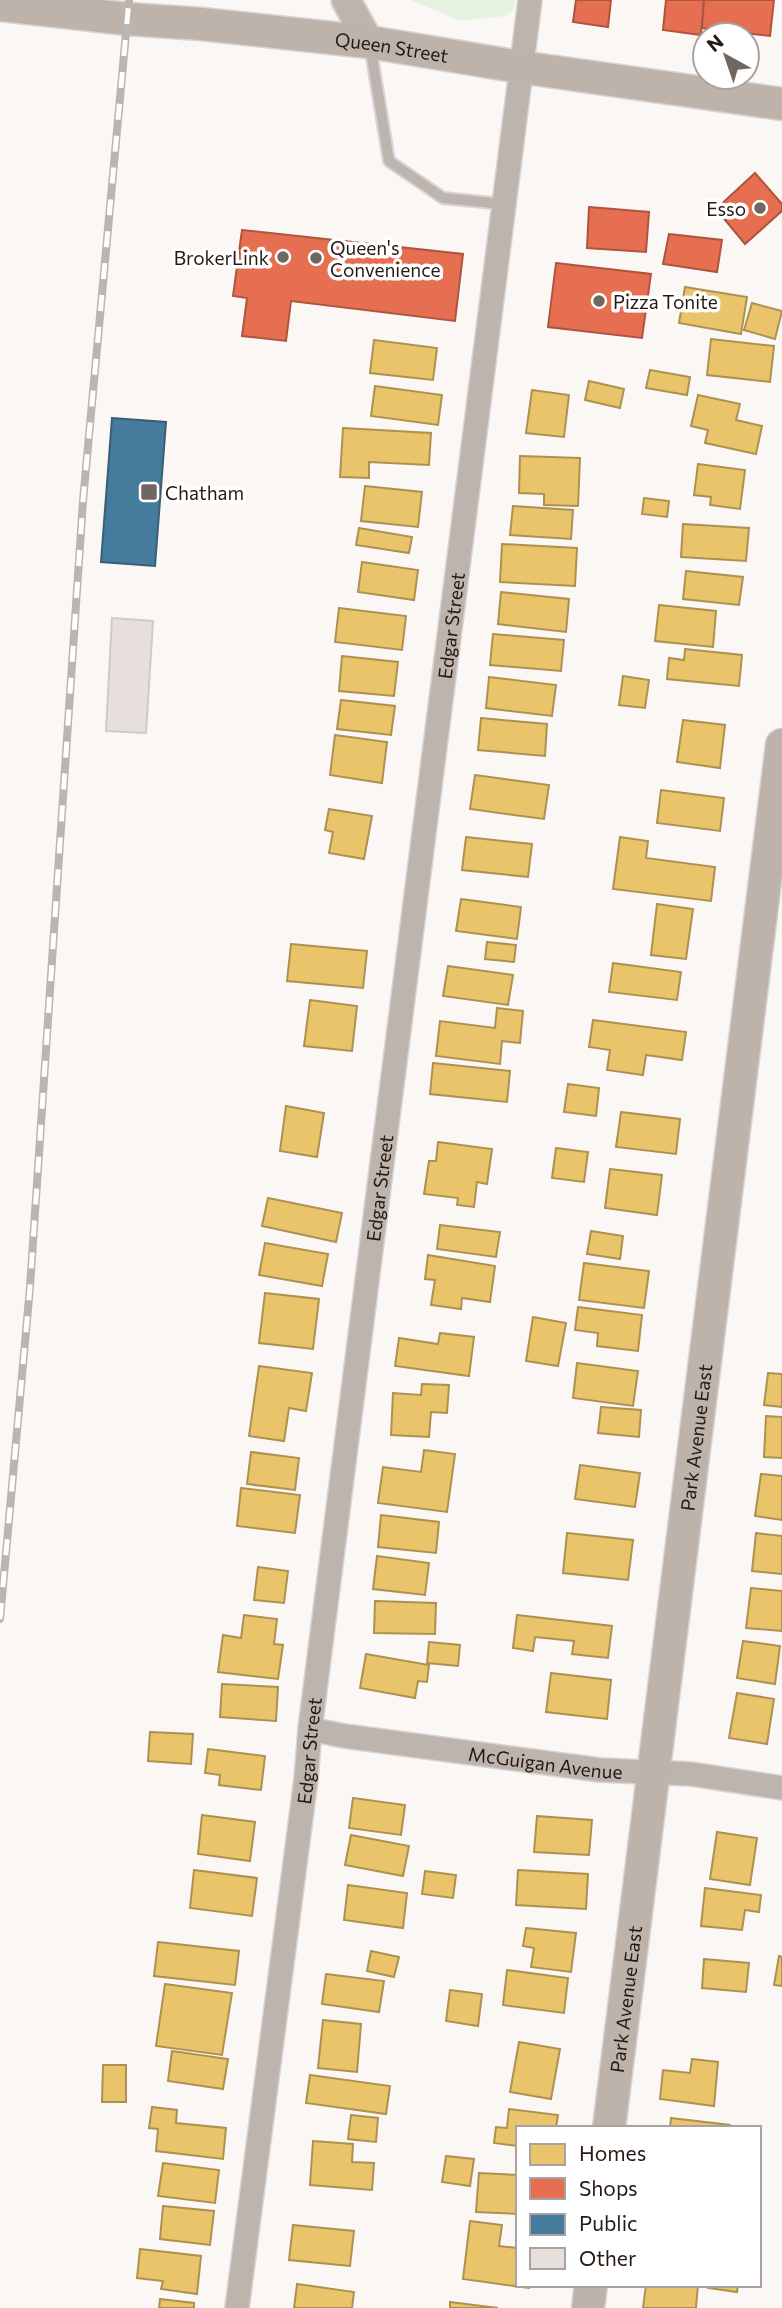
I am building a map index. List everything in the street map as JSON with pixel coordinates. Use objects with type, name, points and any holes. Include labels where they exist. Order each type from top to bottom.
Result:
[{"type":"main road","name":"Queen Street","points":[[0,5],[369,42],[520,68],[782,104]]},
{"type":"main road","name":"Park Avenue East","points":[[609,2126],[782,745]]},
{"type":"main road","points":[[588,2308],[591,2287]]},
{"type":"street","points":[[346,0],[369,42]]},
{"type":"street","name":"Edgar Street","points":[[237,2308],[530,0]]},
{"type":"street","name":"McGuigan Avenue","points":[[310,1729],[344,1736],[600,1770],[691,1774],[782,1788]]},
{"type":"lane","points":[[369,42],[389,161],[443,198],[503,204]]},
{"type":"green space","points":[[411,0],[515,0],[514,9],[505,16],[460,21]]},
{"type":"building: Homes","points":[[685,287],[747,297],[741,334],[679,323]]},
{"type":"building: Homes","points":[[752,303],[782,311],[775,339],[744,330]]},
{"type":"building: Homes","points":[[711,339],[774,346],[770,382],[707,375]]},
{"type":"building: Homes","points":[[374,340],[437,348],[433,380],[370,373]]},
{"type":"building: Homes","points":[[650,370],[690,377],[687,395],[646,388]]},
{"type":"building: Homes","points":[[589,381],[624,389],[620,408],[585,400]]},
{"type":"building: Homes","points":[[375,386],[442,395],[438,425],[371,416]]},
{"type":"building: Homes","points":[[532,390],[569,395],[564,437],[526,433]]},
{"type":"building: Homes","points":[[698,395],[740,404],[736,420],[762,426],[756,454],[705,443],[708,430],[691,426]]},
{"type":"building: Homes","points":[[343,428],[431,433],[429,465],[369,462],[369,478],[340,477]]},
{"type":"building: Homes","points":[[520,456],[580,458],[578,506],[544,505],[544,494],[519,493]]},
{"type":"building: Homes","points":[[698,464],[745,470],[740,509],[710,505],[711,497],[694,495]]},
{"type":"building: Homes","points":[[365,486],[422,492],[418,527],[361,521]]},
{"type":"building: Homes","points":[[644,498],[669,501],[667,517],[642,514]]},
{"type":"building: Homes","points":[[513,506],[573,510],[571,539],[510,535]]},
{"type":"building: Homes","points":[[683,524],[749,528],[746,561],[681,557]]},
{"type":"building: Homes","points":[[359,528],[412,537],[409,553],[356,545]]},
{"type":"building: Homes","points":[[502,544],[577,548],[575,586],[500,582]]},
{"type":"building: Homes","points":[[362,562],[418,570],[414,600],[358,592]]},
{"type":"building: Homes","points":[[686,571],[743,577],[739,605],[683,599]]},
{"type":"building: Homes","points":[[501,592],[569,599],[566,632],[498,624]]},
{"type":"building: Homes","points":[[659,605],[716,611],[713,647],[655,641]]},
{"type":"building: Homes","points":[[339,608],[406,616],[402,650],[335,642]]},
{"type":"building: Homes","points":[[493,634],[564,640],[561,671],[490,665]]},
{"type":"building: Homes","points":[[685,649],[742,655],[739,686],[667,679],[669,658],[684,660]]},
{"type":"building: Homes","points":[[342,656],[398,662],[394,696],[339,691]]},
{"type":"building: Homes","points":[[623,676],[649,680],[645,708],[619,705]]},
{"type":"building: Homes","points":[[489,677],[556,685],[552,716],[486,708]]},
{"type":"building: Homes","points":[[341,700],[395,706],[391,735],[337,729]]},
{"type":"building: Homes","points":[[481,718],[547,724],[545,756],[478,750]]},
{"type":"building: Homes","points":[[683,720],[725,725],[720,768],[677,762]]},
{"type":"building: Homes","points":[[335,735],[387,742],[382,783],[330,775]]},
{"type":"building: Homes","points":[[475,775],[549,785],[544,819],[470,809]]},
{"type":"building: Homes","points":[[661,790],[724,798],[720,831],[657,823]]},
{"type":"building: Homes","points":[[329,809],[372,816],[364,859],[329,853],[333,832],[325,830]]},
{"type":"building: Homes","points":[[466,837],[532,844],[528,877],[462,870]]},
{"type":"building: Homes","points":[[620,837],[648,841],[646,858],[715,867],[711,901],[613,889]]},
{"type":"building: Homes","points":[[461,899],[521,907],[517,939],[456,931]]},
{"type":"building: Homes","points":[[657,904],[693,909],[686,959],[651,955]]},
{"type":"building: Homes","points":[[487,942],[516,945],[514,962],[485,959]]},
{"type":"building: Homes","points":[[291,944],[367,951],[363,988],[287,981]]},
{"type":"building: Homes","points":[[613,963],[681,972],[677,1000],[609,992]]},
{"type":"building: Homes","points":[[448,966],[513,975],[508,1005],[443,996]]},
{"type":"building: Homes","points":[[310,1000],[357,1006],[352,1051],[304,1046]]},
{"type":"building: Homes","points":[[497,1008],[523,1011],[520,1043],[502,1041],[500,1064],[436,1056],[440,1021],[495,1028]]},
{"type":"building: Homes","points":[[593,1020],[686,1032],[682,1060],[646,1055],[643,1075],[607,1070],[610,1050],[589,1047]]},
{"type":"building: Homes","points":[[433,1063],[510,1071],[507,1102],[430,1094]]},
{"type":"building: Homes","points":[[568,1084],[599,1088],[596,1116],[564,1112]]},
{"type":"building: Homes","points":[[286,1106],[324,1113],[317,1157],[280,1151]]},
{"type":"building: Homes","points":[[621,1112],[680,1119],[676,1154],[616,1147]]},
{"type":"building: Homes","points":[[438,1142],[492,1149],[487,1184],[477,1182],[474,1207],[457,1205],[458,1198],[424,1194],[429,1161],[436,1161]]},
{"type":"building: Homes","points":[[556,1148],[588,1152],[584,1182],[552,1178]]},
{"type":"building: Homes","points":[[610,1169],[662,1175],[657,1215],[605,1208]]},
{"type":"building: Homes","points":[[268,1198],[342,1213],[336,1242],[262,1226]]},
{"type":"building: Homes","points":[[440,1225],[500,1232],[496,1257],[437,1249]]},
{"type":"building: Homes","points":[[591,1231],[623,1236],[620,1259],[587,1254]]},
{"type":"building: Homes","points":[[265,1243],[328,1254],[322,1286],[259,1275]]},
{"type":"building: Homes","points":[[428,1255],[495,1266],[490,1302],[462,1298],[461,1309],[431,1305],[435,1280],[425,1279]]},
{"type":"building: Homes","points":[[584,1263],[649,1271],[644,1308],[579,1300]]},
{"type":"building: Homes","points":[[265,1293],[319,1299],[313,1349],[259,1343]]},
{"type":"building: Homes","points":[[578,1307],[642,1315],[638,1351],[597,1346],[598,1333],[575,1330]]},
{"type":"building: Homes","points":[[533,1317],[566,1323],[558,1366],[526,1361]]},
{"type":"building: Homes","points":[[440,1333],[474,1337],[469,1376],[395,1366],[399,1338],[438,1344]]},
{"type":"building: Homes","points":[[577,1363],[638,1371],[633,1406],[573,1398]]},
{"type":"building: Homes","points":[[259,1366],[312,1373],[306,1411],[289,1408],[284,1441],[249,1436]]},
{"type":"building: Homes","points":[[768,1373],[782,1374],[782,1407],[764,1405]]},
{"type":"building: Homes","points":[[422,1384],[449,1385],[447,1413],[431,1412],[429,1437],[391,1435],[393,1393],[421,1395]]},
{"type":"building: Homes","points":[[601,1407],[641,1410],[639,1437],[598,1433]]},
{"type":"building: Homes","points":[[766,1416],[782,1417],[782,1458],[764,1457]]},
{"type":"building: Homes","points":[[424,1450],[455,1454],[447,1512],[378,1503],[383,1467],[421,1472]]},
{"type":"building: Homes","points":[[251,1452],[299,1458],[295,1490],[247,1484]]},
{"type":"building: Homes","points":[[580,1465],[640,1473],[635,1507],[575,1499]]},
{"type":"building: Homes","points":[[761,1474],[782,1476],[782,1520],[755,1516]]},
{"type":"building: Homes","points":[[241,1488],[300,1495],[295,1533],[237,1526]]},
{"type":"building: Homes","points":[[381,1515],[439,1522],[436,1553],[378,1547]]},
{"type":"building: Homes","points":[[567,1533],[633,1540],[628,1580],[563,1573]]},
{"type":"building: Homes","points":[[756,1533],[782,1536],[782,1574],[752,1571]]},
{"type":"building: Homes","points":[[377,1556],[429,1563],[425,1595],[373,1589]]},
{"type":"building: Homes","points":[[258,1567],[288,1571],[284,1603],[254,1600]]},
{"type":"building: Homes","points":[[751,1588],[782,1591],[782,1631],[746,1628]]},
{"type":"building: Homes","points":[[375,1601],[436,1603],[435,1634],[374,1633]]},
{"type":"building: Homes","points":[[244,1615],[277,1619],[274,1644],[283,1645],[278,1679],[218,1672],[223,1635],[241,1638]]},
{"type":"building: Homes","points":[[517,1615],[612,1626],[608,1658],[572,1654],[574,1641],[535,1637],[533,1651],[513,1648]]},
{"type":"building: Homes","points":[[743,1641],[780,1646],[775,1684],[737,1678]]},
{"type":"building: Homes","points":[[429,1642],[460,1645],[458,1666],[427,1663]]},
{"type":"building: Homes","points":[[366,1654],[429,1665],[427,1682],[418,1681],[415,1698],[360,1688]]},
{"type":"building: Homes","points":[[551,1673],[611,1680],[607,1719],[546,1712]]},
{"type":"building: Homes","points":[[222,1684],[278,1687],[276,1721],[220,1717]]},
{"type":"building: Homes","points":[[737,1693],[774,1699],[767,1744],[729,1738]]},
{"type":"building: Homes","points":[[150,1732],[193,1734],[191,1764],[148,1761]]},
{"type":"building: Homes","points":[[208,1749],[265,1756],[261,1790],[219,1785],[220,1775],[205,1773]]},
{"type":"building: Homes","points":[[353,1798],[405,1805],[401,1835],[349,1828]]},
{"type":"building: Homes","points":[[202,1815],[255,1822],[250,1861],[198,1854]]},
{"type":"building: Homes","points":[[537,1816],[592,1820],[589,1855],[534,1852]]},
{"type":"building: Homes","points":[[717,1832],[757,1838],[750,1885],[710,1879]]},
{"type":"building: Homes","points":[[351,1835],[409,1846],[403,1876],[345,1865]]},
{"type":"building: Homes","points":[[194,1870],[257,1878],[252,1916],[190,1908]]},
{"type":"building: Homes","points":[[518,1870],[588,1874],[586,1909],[516,1905]]},
{"type":"building: Homes","points":[[425,1871],[456,1875],[453,1898],[422,1894]]},
{"type":"building: Homes","points":[[348,1885],[407,1893],[403,1928],[344,1920]]},
{"type":"building: Homes","points":[[705,1888],[761,1895],[759,1912],[745,1910],[742,1930],[701,1926]]},
{"type":"building: Homes","points":[[526,1928],[576,1933],[571,1972],[531,1967],[534,1948],[523,1946]]},
{"type":"building: Homes","points":[[158,1942],[239,1951],[235,1985],[154,1976]]},
{"type":"building: Homes","points":[[371,1951],[399,1957],[394,1977],[367,1971]]},
{"type":"building: Homes","points":[[779,1956],[782,1957],[782,1986],[774,1985]]},
{"type":"building: Homes","points":[[704,1959],[749,1963],[746,1992],[702,1988]]},
{"type":"building: Homes","points":[[507,1970],[568,1978],[564,2013],[503,2005]]},
{"type":"building: Homes","points":[[326,1974],[384,1981],[379,2012],[322,2004]]},
{"type":"building: Homes","points":[[165,1984],[232,1993],[222,2055],[156,2046]]},
{"type":"building: Homes","points":[[450,1990],[482,1994],[478,2026],[446,2021]]},
{"type":"building: Homes","points":[[323,2020],[361,2024],[357,2072],[318,2068]]},
{"type":"building: Homes","points":[[519,2042],[560,2049],[551,2099],[510,2092]]},
{"type":"building: Homes","points":[[172,2051],[228,2059],[223,2089],[168,2081]]},
{"type":"building: Homes","points":[[692,2059],[718,2062],[714,2106],[660,2099],[663,2070],[690,2073]]},
{"type":"building: Homes","points":[[103,2065],[126,2065],[126,2102],[102,2102]]},
{"type":"building: Homes","points":[[310,2075],[390,2086],[386,2114],[306,2103]]},
{"type":"building: Homes","points":[[152,2107],[177,2110],[176,2123],[226,2128],[223,2159],[156,2151],[158,2129],[149,2128]]},
{"type":"building: Homes","points":[[509,2109],[558,2115],[556,2126],[516,2126],[516,2146],[494,2143],[496,2127],[507,2128]]},
{"type":"building: Homes","points":[[351,2115],[378,2118],[376,2142],[348,2139]]},
{"type":"building: Homes","points":[[671,2118],[730,2125],[730,2126],[670,2126]]},
{"type":"building: Homes","points":[[313,2141],[353,2144],[352,2162],[374,2163],[372,2190],[310,2185]]},
{"type":"building: Homes","points":[[446,2156],[474,2159],[470,2186],[442,2182]]},
{"type":"building: Homes","points":[[163,2163],[219,2170],[215,2203],[158,2196]]},
{"type":"building: Homes","points":[[479,2173],[516,2175],[516,2214],[476,2212]]},
{"type":"building: Homes","points":[[163,2206],[214,2211],[210,2245],[160,2239]]},
{"type":"building: Homes","points":[[470,2221],[502,2225],[499,2246],[516,2248],[516,2286],[463,2279]]},
{"type":"building: Homes","points":[[293,2225],[354,2231],[350,2266],[289,2260]]},
{"type":"building: Homes","points":[[140,2249],[201,2256],[197,2294],[161,2289],[163,2281],[137,2278]]},
{"type":"building: Homes","points":[[297,2284],[354,2292],[352,2308],[294,2308]]},
{"type":"building: Homes","points":[[646,2287],[698,2287],[696,2308],[643,2308]]},
{"type":"building: Homes","points":[[708,2287],[738,2287],[737,2292]]},
{"type":"building: Homes","points":[[160,2299],[194,2303],[194,2308],[159,2308]]},
{"type":"building: Homes","points":[[450,2302],[498,2308],[450,2308]]},
{"type":"building: Shops","points":[[576,0],[611,0],[608,27],[573,22]]},
{"type":"building: Shops","points":[[666,0],[704,0],[702,21],[691,21],[691,34],[663,30]]},
{"type":"building: Shops","points":[[704,0],[774,0],[770,36],[761,35],[761,21],[702,21]]},
{"type":"building: Shops","points":[[755,173],[782,204],[782,211],[745,244],[716,209]]},
{"type":"building: Shops","points":[[589,207],[649,212],[646,252],[587,248]]},
{"type":"building: Shops","points":[[242,230],[463,254],[455,321],[291,301],[286,341],[242,336],[247,298],[233,296]]},
{"type":"building: Shops","points":[[669,234],[722,240],[717,272],[663,264]]},
{"type":"building: Shops","name":"Pizza Tonite","points":[[556,263],[651,274],[642,338],[548,327]]},
{"type":"building: Public","points":[[112,418],[166,422],[155,566],[101,562]]},
{"type":"building: Other","points":[[112,618],[153,621],[146,733],[106,731]]},
{"type":"railway","points":[[0,1619],[30,1287],[83,501],[129,0]]},
{"type":"place","name":"Esso","points":[[760,208]]},
{"type":"place","name":"BrokerLink","points":[[283,257]]},
{"type":"place","name":"Queen's Convenience","points":[[316,258]]},
{"type":"place","name":"Pizza Tonite","points":[[599,301]]},
{"type":"place","name":"Chatham","points":[[149,492]]}]
